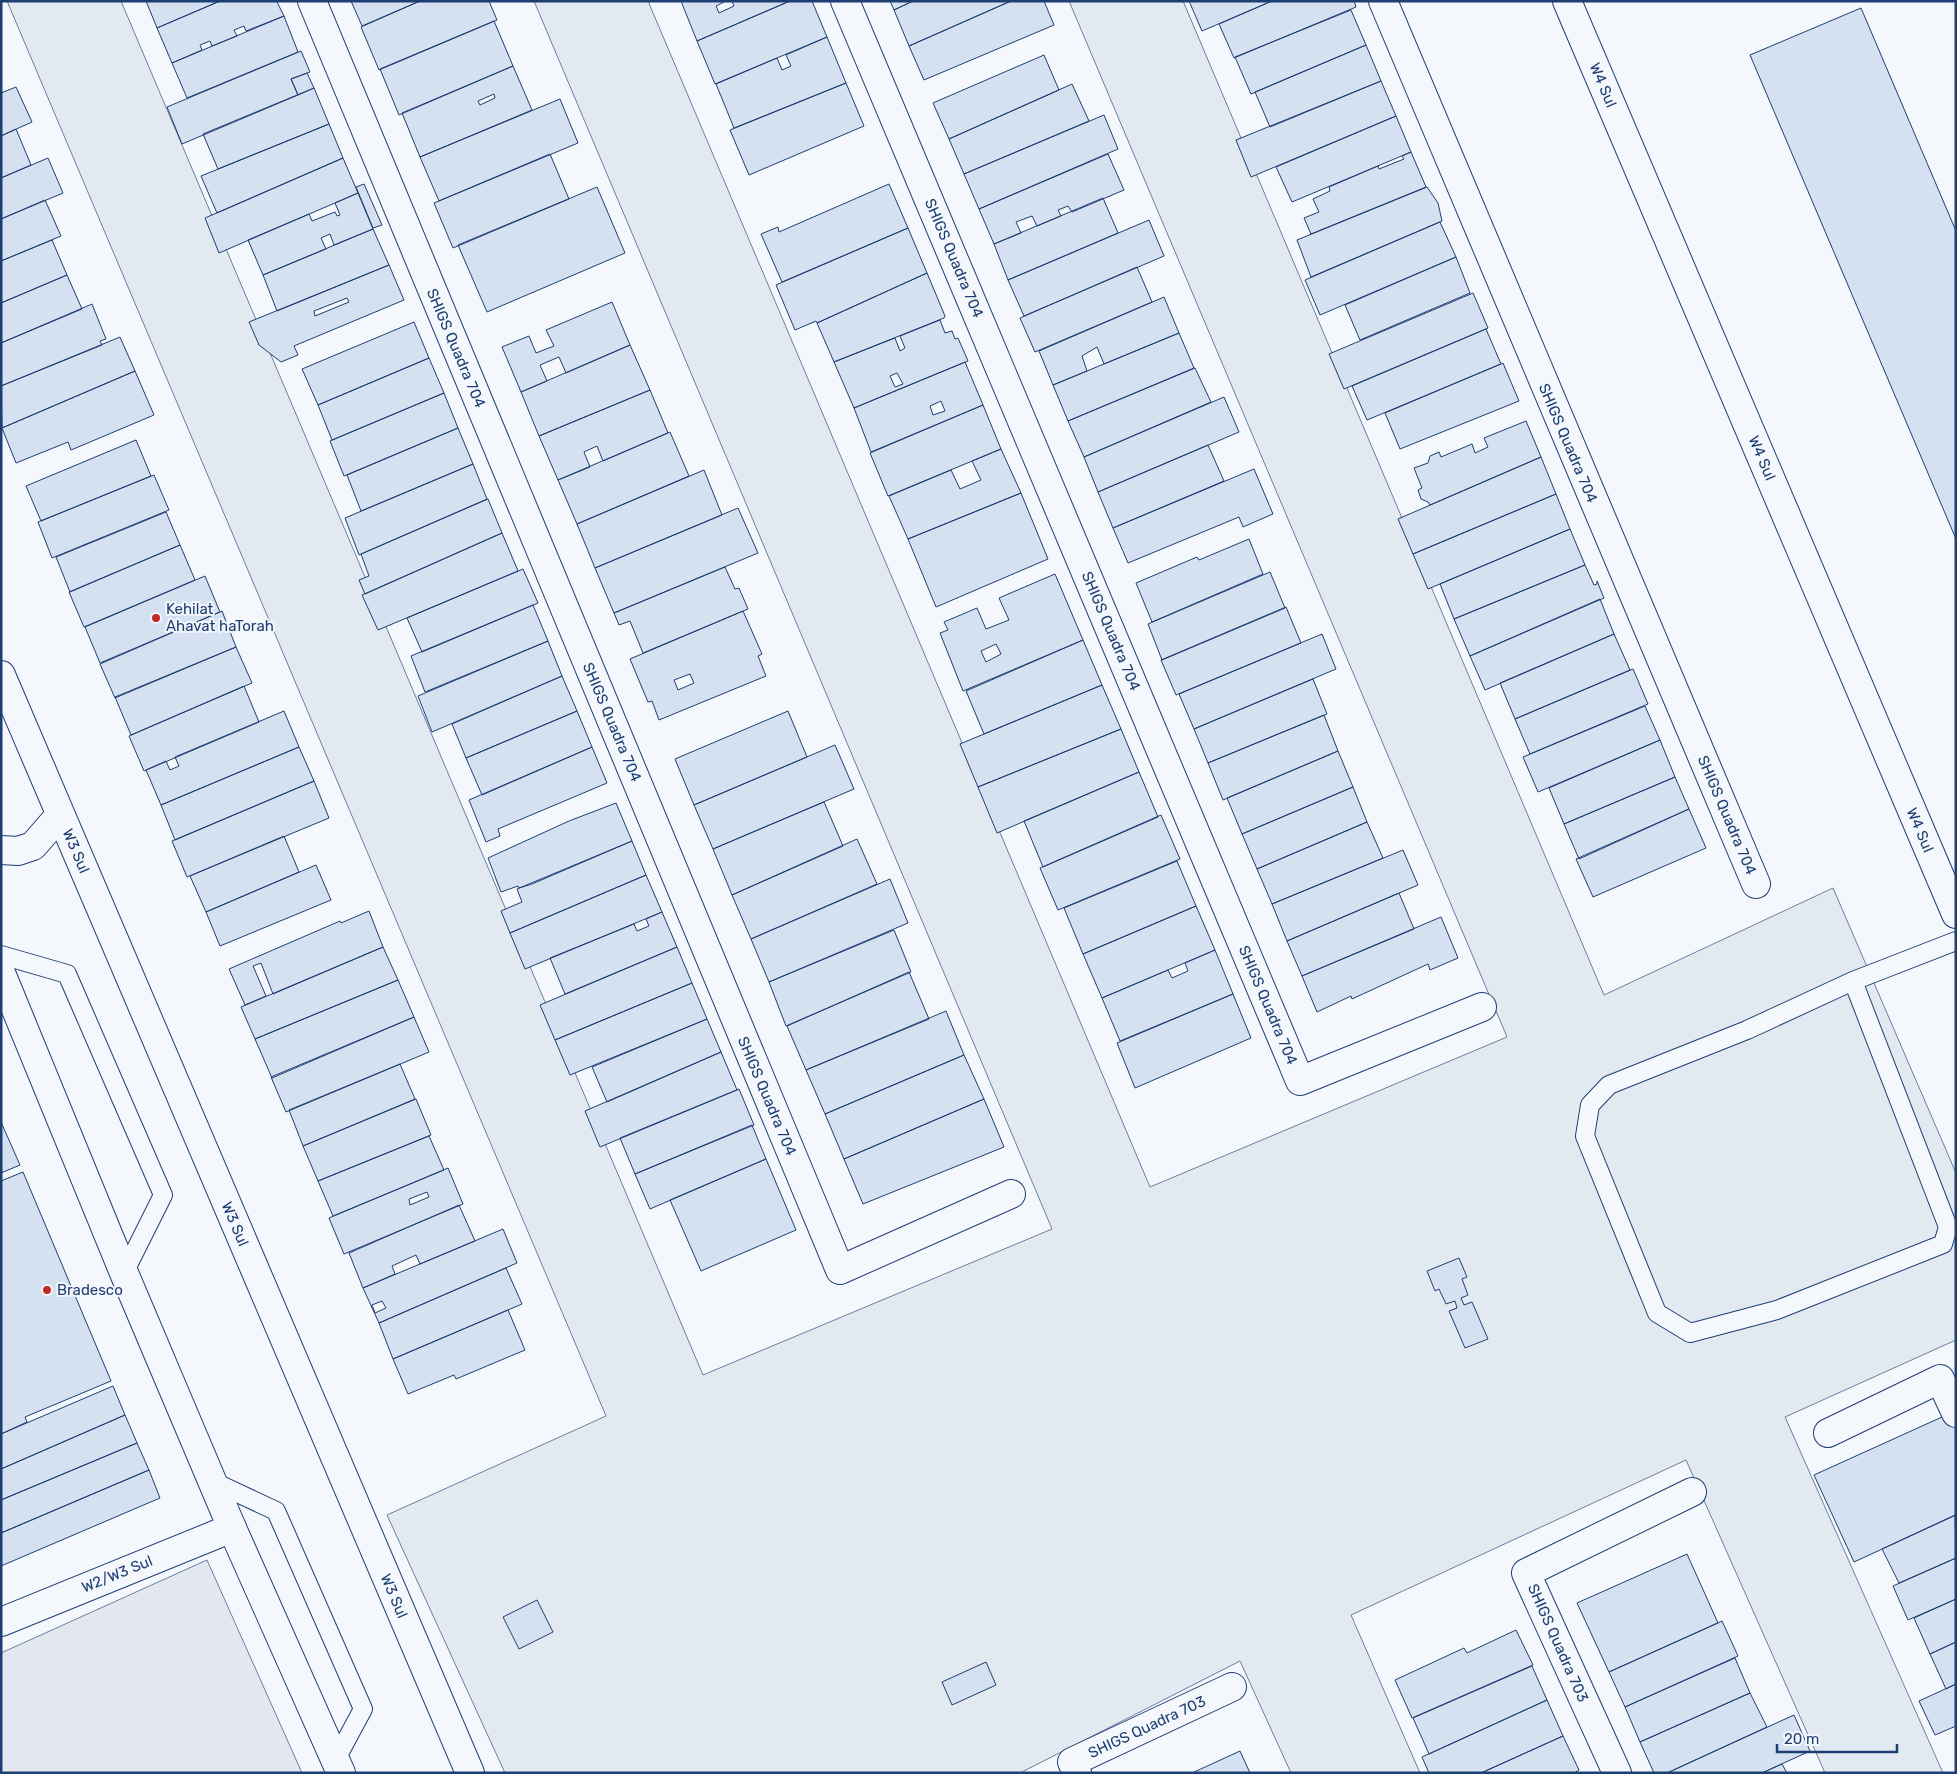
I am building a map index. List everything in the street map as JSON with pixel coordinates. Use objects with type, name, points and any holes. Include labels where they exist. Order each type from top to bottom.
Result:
[{"type":"street","name":"SHIGS Quadra 704","points":[[312,1],[840,1270],[1011,1194]]},
{"type":"street","name":"SHIGS Quadra 704","points":[[845,1],[1300,1081],[1482,1008]]},
{"type":"street","name":"SHIGS Quadra 704","points":[[1382,1],[1756,884]]},
{"type":"street","name":"W4 Sul","points":[[1567,1],[1956,914]]},
{"type":"street","name":"W3 Sul","points":[[1,675],[470,1773]]},
{"type":"street","points":[[1,850],[18,852],[33,846],[60,815]]},
{"type":"street","points":[[1,973],[212,1481],[338,1767]]},
{"type":"street","points":[[1828,1433],[1940,1379],[1956,1413]]},
{"type":"street","name":"SHIGS Quadra 703","points":[[1617,1773],[1526,1573],[1692,1492]]},
{"type":"street","name":"W2/W3 Sul","points":[[1,1622],[232,1528]]},
{"type":"street","name":"SHIGS Quadra 703","points":[[1077,1773],[1072,1762],[1232,1687]]},
{"type":"lane","points":[[1853,982],[1951,1231],[1943,1244],[1778,1310],[1690,1333],[1657,1313],[1585,1136],[1590,1105],[1609,1085],[1747,1030],[1853,982],[1956,941]]},
{"type":"lane","points":[[1,955],[67,974],[163,1195],[124,1273]]},
{"type":"lane","points":[[212,1481],[276,1511],[363,1709],[338,1767]]},
{"type":"shaded area","points":[[7,1],[121,1],[703,1375],[1052,1229],[534,1],[648,1],[1150,1187],[1507,1037],[1069,1],[1183,1],[1604,995],[1833,888],[1956,1173],[1956,1340],[1785,1417],[1943,1773],[1825,1773],[1686,1460],[1351,1615],[1420,1773],[1291,1773],[1240,1661],[1020,1773],[505,1773],[387,1515],[606,1416]]},
{"type":"shaded area","points":[[207,1560],[302,1773],[1,1773],[1,1653]]},
{"type":"building","points":[[146,1],[220,1],[157,28]]},
{"type":"building","points":[[220,1],[278,1],[284,16],[246,31],[244,26],[234,30],[237,36],[212,46],[210,41],[200,45],[202,50],[172,63],[157,28]]},
{"type":"building","points":[[351,1],[420,1],[362,26]]},
{"type":"building","points":[[420,1],[489,1],[497,20],[379,70],[361,27]]},
{"type":"building","points":[[681,1],[726,1],[716,6],[719,13],[734,6],[732,1],[790,1],[697,41]]},
{"type":"building","points":[[790,1],[812,1],[827,37],[715,84],[697,41]]},
{"type":"building","points":[[890,1],[913,1],[894,10]]},
{"type":"building","points":[[913,1],[1011,1],[909,46],[894,10]]},
{"type":"building","points":[[1011,1],[1044,1],[1054,25],[924,80],[909,46]]},
{"type":"building","points":[[1189,1],[1272,1],[1202,31]]},
{"type":"building","points":[[1272,1],[1354,1],[1356,7],[1234,58],[1219,24]]},
{"type":"building","points":[[1861,8],[1956,231],[1956,539],[1750,55]]},
{"type":"building","points":[[1351,10],[1366,45],[1251,94],[1235,57]]},
{"type":"building","points":[[284,16],[298,52],[187,98],[172,63]]},
{"type":"building","points":[[494,21],[513,66],[399,115],[380,69]]},
{"type":"building","points":[[827,37],[846,83],[734,128],[716,84],[777,58],[782,70],[791,66],[786,55]]},
{"type":"building","points":[[1366,45],[1381,81],[1270,127],[1255,92]]},
{"type":"building","points":[[301,51],[310,72],[291,79],[298,95],[182,144],[167,107]]},
{"type":"building","points":[[1044,55],[1059,90],[949,139],[933,103]]},
{"type":"building","points":[[513,66],[532,110],[420,157],[402,113]],"holes":[[[494,94],[495,98],[480,105],[478,101]]]},
{"type":"building","points":[[307,73],[314,88],[298,95],[291,79]]},
{"type":"building","points":[[1381,81],[1396,116],[1251,177],[1236,140]]},
{"type":"building","points":[[846,83],[864,126],[749,175],[730,130]]},
{"type":"building","points":[[1072,84],[1089,121],[964,174],[949,139]]},
{"type":"building","points":[[16,87],[32,122],[1,136],[1,93]]},
{"type":"building","points":[[314,88],[329,124],[218,169],[203,134]]},
{"type":"building","points":[[560,99],[578,143],[439,201],[420,157]]},
{"type":"building","points":[[1104,115],[1118,149],[979,209],[964,174]]},
{"type":"building","points":[[1396,116],[1411,152],[1292,202],[1276,167]]},
{"type":"building","points":[[329,124],[343,158],[217,213],[201,176]]},
{"type":"building","points":[[16,129],[31,165],[1,178],[1,136]]},
{"type":"building","points":[[1411,152],[1426,187],[1311,234],[1304,218],[1319,212],[1313,199],[1330,191],[1329,187],[1378,166],[1379,169],[1404,159],[1402,156]]},
{"type":"building","points":[[550,154],[569,199],[453,248],[434,203]]},
{"type":"building","points":[[1108,154],[1124,190],[1072,212],[1068,206],[1058,210],[1061,216],[1037,226],[1032,216],[1016,222],[1021,233],[994,244],[979,209]]},
{"type":"building","points":[[48,158],[63,193],[1,219],[1,178]]},
{"type":"building","points":[[343,158],[358,193],[219,253],[205,218]]},
{"type":"building","points":[[364,184],[382,225],[373,228],[356,187]]},
{"type":"building","points":[[889,184],[908,228],[782,282],[761,234],[778,227],[779,232]]},
{"type":"building","points":[[597,187],[625,253],[487,312],[458,245]]},
{"type":"building","points":[[1427,187],[1438,203],[1442,221],[1311,277],[1297,240]]},
{"type":"building","points":[[358,193],[373,229],[334,245],[330,234],[321,238],[326,249],[263,275],[248,240],[309,214],[312,221],[335,212],[337,216],[340,215],[335,203]]},
{"type":"building","points":[[1103,198],[1118,233],[1008,280],[994,244]]},
{"type":"building","points":[[45,200],[61,236],[1,261],[1,219]]},
{"type":"building","points":[[1149,220],[1164,256],[1024,316],[1008,280]]},
{"type":"building","points":[[1440,222],[1456,257],[1320,315],[1305,280]]},
{"type":"building","points":[[908,228],[927,273],[817,323],[816,321],[795,330],[776,285]]},
{"type":"building","points":[[373,229],[389,265],[277,311],[263,275]]},
{"type":"building","points":[[52,240],[67,275],[1,303],[1,261]]},
{"type":"building","points":[[1456,257],[1470,293],[1360,340],[1345,305]]},
{"type":"building","points":[[389,265],[404,300],[294,346],[298,355],[281,362],[259,345],[249,322]],"holes":[[[347,298],[349,302],[315,316],[314,311]]]},
{"type":"building","points":[[1137,267],[1152,302],[1035,352],[1020,318]]},
{"type":"building","points":[[927,273],[945,316],[944,318],[834,362],[817,323]]},
{"type":"building","points":[[67,275],[82,309],[1,343],[1,303]]},
{"type":"building","points":[[1473,293],[1488,328],[1344,389],[1329,354]]},
{"type":"building","points":[[1164,297],[1179,333],[1104,364],[1097,347],[1082,356],[1087,371],[1053,385],[1039,351]]},
{"type":"building","points":[[612,302],[630,345],[566,373],[559,357],[540,365],[547,381],[521,392],[502,347],[529,336],[536,353],[554,346],[546,330]]},
{"type":"building","points":[[92,304],[106,339],[100,341],[102,345],[1,386],[1,343]]},
{"type":"building","points":[[940,320],[945,333],[952,331],[955,339],[958,338],[968,361],[854,408],[834,362],[895,338],[900,351],[905,348],[900,336]],"holes":[[[897,373],[903,384],[895,387],[890,376]]]},
{"type":"building","points":[[414,322],[429,358],[318,405],[302,369]]},
{"type":"building","points":[[1486,329],[1501,364],[1367,420],[1352,386]]},
{"type":"building","points":[[1179,333],[1194,368],[1068,421],[1053,385]]},
{"type":"building","points":[[120,337],[135,371],[2,428],[1,386]]},
{"type":"building","points":[[630,345],[650,390],[539,436],[521,392]]},
{"type":"building","points":[[429,358],[444,393],[332,440],[318,405]]},
{"type":"building","points":[[965,362],[983,405],[871,452],[854,408]],"holes":[[[941,401],[945,411],[933,415],[930,406]]]},
{"type":"building","points":[[1503,363],[1519,401],[1400,449],[1385,413]]},
{"type":"building","points":[[1195,368],[1211,402],[1084,457],[1068,421]]},
{"type":"building","points":[[135,371],[154,415],[71,450],[68,442],[16,463],[2,428]]},
{"type":"building","points":[[650,390],[668,433],[603,461],[597,446],[584,452],[590,467],[558,480],[539,436]]},
{"type":"building","points":[[444,393],[458,428],[344,476],[330,441]]},
{"type":"building","points":[[1224,397],[1239,432],[1098,492],[1084,457]]},
{"type":"building","points":[[983,405],[1001,449],[888,496],[870,453]]},
{"type":"building","points":[[1526,421],[1541,457],[1430,505],[1421,499],[1418,490],[1422,488],[1414,468],[1428,463],[1430,456],[1439,452],[1441,457],[1472,444],[1475,453],[1488,447],[1484,438]]},
{"type":"building","points":[[458,428],[473,464],[361,511],[347,475]]},
{"type":"building","points":[[670,432],[689,476],[577,524],[558,480]]},
{"type":"building","points":[[136,440],[151,476],[41,521],[26,486]]},
{"type":"building","points":[[1208,445],[1224,481],[1113,528],[1098,492]]},
{"type":"building","points":[[1001,449],[1021,493],[908,539],[889,496],[951,470],[960,489],[981,480],[972,461]]},
{"type":"building","points":[[1541,457],[1556,494],[1413,554],[1398,519]]},
{"type":"building","points":[[473,464],[487,499],[359,555],[345,518]]},
{"type":"building","points":[[1254,469],[1273,514],[1243,527],[1239,517],[1128,563],[1113,528]]},
{"type":"building","points":[[704,470],[722,515],[595,568],[577,524]]},
{"type":"building","points":[[154,475],[169,510],[52,558],[38,522]]},
{"type":"building","points":[[1021,493],[1048,559],[936,607],[908,539]]},
{"type":"building","points":[[1556,494],[1570,529],[1428,589],[1413,554]]},
{"type":"building","points":[[488,499],[502,533],[365,594],[359,580],[369,576],[361,554]]},
{"type":"building","points":[[738,508],[758,553],[614,613],[595,568]]},
{"type":"building","points":[[166,512],[180,545],[70,592],[56,557]]},
{"type":"building","points":[[1570,529],[1585,565],[1454,619],[1440,584]]},
{"type":"building","points":[[502,533],[518,571],[378,630],[362,595]]},
{"type":"building","points":[[1249,539],[1263,574],[1152,622],[1136,583],[1197,557],[1199,560]]},
{"type":"building","points":[[180,545],[195,580],[84,627],[69,592]]},
{"type":"building","points":[[1585,565],[1594,585],[1597,584],[1597,581],[1604,598],[1470,656],[1454,619]]},
{"type":"building","points":[[725,567],[735,589],[739,588],[748,609],[643,653],[630,621],[619,625],[614,613]]},
{"type":"building","points":[[523,569],[538,603],[422,652],[407,618]]},
{"type":"building","points":[[1270,572],[1285,608],[1162,660],[1148,624]]},
{"type":"building","points":[[1055,574],[1083,640],[963,691],[940,633],[948,630],[944,622],[977,608],[986,629],[1009,620],[999,598]],"holes":[[[996,644],[1001,654],[986,662],[981,651]]]},
{"type":"building","name":"Kehilat Ahavat haTorah","points":[[205,576],[220,612],[100,663],[85,627]]},
{"type":"building","points":[[1600,599],[1614,634],[1485,690],[1470,656]]},
{"type":"building","points":[[533,605],[548,641],[425,692],[411,656]]},
{"type":"building","points":[[1286,607],[1301,643],[1176,695],[1161,660]]},
{"type":"building","points":[[222,611],[236,647],[115,698],[100,664]]},
{"type":"building","points":[[743,611],[762,654],[758,656],[766,676],[659,720],[652,701],[648,702],[630,659]],"holes":[[[690,674],[694,683],[678,690],[674,680]]]},
{"type":"building","points":[[1322,634],[1336,669],[1194,729],[1179,694]]},
{"type":"building","points":[[1614,634],[1630,670],[1515,719],[1500,683]]},
{"type":"building","points":[[1083,640],[1102,685],[984,734],[966,691]]},
{"type":"building","points":[[548,641],[562,676],[432,732],[418,696]]},
{"type":"building","points":[[236,647],[252,683],[131,735],[115,697]]},
{"type":"building","points":[[1633,669],[1648,704],[1530,754],[1515,719]]},
{"type":"building","points":[[562,676],[577,711],[466,758],[452,724]]},
{"type":"building","points":[[1313,679],[1327,714],[1208,763],[1194,729]]},
{"type":"building","points":[[1102,685],[1121,729],[978,787],[960,744]]},
{"type":"building","points":[[244,686],[259,722],[144,771],[129,736]]},
{"type":"building","points":[[1645,706],[1660,740],[1538,792],[1523,757]]},
{"type":"building","points":[[284,711],[299,747],[161,805],[146,770],[166,761],[170,770],[179,766],[175,757]]},
{"type":"building","points":[[577,711],[592,747],[482,795],[466,758]]},
{"type":"building","points":[[788,711],[807,757],[694,805],[675,759]]},
{"type":"building","points":[[1324,715],[1338,751],[1223,800],[1208,763]]},
{"type":"building","points":[[1121,729],[1139,772],[997,833],[978,787]]},
{"type":"building","points":[[1660,740],[1675,777],[1564,824],[1549,788]]},
{"type":"building","points":[[835,745],[854,789],[713,849],[694,805]]},
{"type":"building","points":[[299,747],[314,781],[175,840],[161,805]]},
{"type":"building","points":[[592,747],[607,783],[498,829],[500,836],[486,842],[469,800]]},
{"type":"building","points":[[1338,751],[1353,787],[1242,834],[1227,798]]},
{"type":"building","points":[[1139,772],[1158,817],[1043,867],[1024,821]]},
{"type":"building","points":[[1675,777],[1689,809],[1579,859],[1564,824]]},
{"type":"building","points":[[314,781],[329,818],[187,877],[172,841]]},
{"type":"building","points":[[1353,787],[1367,822],[1257,869],[1242,834]]},
{"type":"building","points":[[824,802],[843,846],[732,895],[713,849]]},
{"type":"building","points":[[616,803],[632,841],[532,884],[519,888],[518,886],[501,892],[488,858],[569,821]]},
{"type":"building","points":[[1689,809],[1706,848],[1593,897],[1576,859]]},
{"type":"building","points":[[1161,815],[1180,859],[1058,910],[1040,868]]},
{"type":"building","points":[[1367,822],[1383,858],[1272,904],[1257,869]]},
{"type":"building","points":[[284,836],[299,872],[206,912],[190,876]]},
{"type":"building","points":[[857,839],[877,884],[751,939],[732,895]]},
{"type":"building","points":[[632,841],[646,875],[510,933],[501,911],[522,902],[517,889]]},
{"type":"building","points":[[1403,850],[1418,885],[1287,941],[1272,904]]},
{"type":"building","points":[[1177,861],[1196,906],[1083,954],[1064,908]]},
{"type":"building","points":[[316,865],[331,900],[220,946],[206,912]]},
{"type":"building","points":[[646,875],[662,912],[525,969],[510,933]]},
{"type":"building","points":[[890,879],[908,923],[769,982],[751,939]]},
{"type":"building","points":[[1399,893],[1414,929],[1302,976],[1287,941]]},
{"type":"building","points":[[1196,906],[1215,950],[1102,998],[1083,954]]},
{"type":"building","points":[[369,911],[383,947],[273,994],[261,963],[253,966],[266,996],[245,1005],[229,969],[340,921],[341,923]]},
{"type":"building","points":[[662,912],[677,947],[565,994],[550,958],[634,924],[637,931],[649,926],[646,919]]},
{"type":"building","points":[[1441,917],[1458,958],[1430,970],[1428,964],[1352,999],[1351,996],[1317,1012],[1302,976]]},
{"type":"building","points":[[894,930],[911,972],[786,1026],[769,982]]},
{"type":"building","points":[[383,947],[398,980],[255,1039],[241,1007]]},
{"type":"building","points":[[677,947],[692,983],[555,1040],[540,1005]]},
{"type":"building","points":[[1215,950],[1233,994],[1120,1041],[1102,998],[1168,970],[1172,978],[1188,971],[1185,963]]},
{"type":"building","points":[[909,972],[929,1019],[806,1070],[787,1026]]},
{"type":"building","points":[[398,980],[414,1017],[272,1078],[255,1039]]},
{"type":"building","points":[[692,983],[707,1019],[570,1075],[555,1040]]},
{"type":"building","points":[[1233,994],[1251,1038],[1135,1088],[1117,1043]]},
{"type":"building","points":[[946,1011],[964,1055],[825,1114],[806,1070]]},
{"type":"building","points":[[414,1017],[429,1052],[286,1112],[271,1077]]},
{"type":"building","points":[[707,1019],[721,1052],[607,1102],[592,1067]]},
{"type":"building","points":[[721,1052],[737,1090],[600,1147],[585,1111]]},
{"type":"building","points":[[964,1055],[984,1099],[844,1159],[825,1114]]},
{"type":"building","points":[[400,1064],[415,1099],[303,1146],[289,1110]]},
{"type":"building","points":[[739,1089],[754,1125],[635,1174],[620,1138]]},
{"type":"building","points":[[416,1099],[431,1135],[318,1181],[303,1146]]},
{"type":"building","points":[[984,1099],[1004,1147],[863,1204],[844,1159]]},
{"type":"building","points":[[1,1122],[20,1165],[1,1173]]},
{"type":"building","points":[[752,1125],[766,1159],[650,1209],[635,1174]]},
{"type":"building","points":[[429,1136],[444,1170],[333,1216],[318,1181]]},
{"type":"building","points":[[766,1159],[796,1230],[701,1271],[670,1200]]},
{"type":"building","points":[[448,1168],[463,1204],[344,1254],[329,1218]],"holes":[[[427,1192],[429,1197],[410,1205],[409,1199]]]},
{"type":"building","points":[[23,1172],[111,1381],[25,1417],[27,1422],[1,1434],[1,1181]]},
{"type":"building","points":[[459,1205],[475,1241],[420,1264],[416,1255],[392,1266],[395,1274],[363,1288],[349,1253]]},
{"type":"building","points":[[503,1229],[517,1263],[379,1323],[363,1288]],"holes":[[[382,1301],[386,1308],[375,1313],[372,1305]]]},
{"type":"building","points":[[1459,1258],[1467,1277],[1462,1279],[1468,1295],[1461,1298],[1464,1305],[1472,1302],[1488,1339],[1465,1348],[1449,1311],[1457,1308],[1455,1301],[1446,1304],[1439,1289],[1435,1291],[1427,1271]]},
{"type":"building","points":[[506,1268],[522,1304],[393,1359],[379,1323]]},
{"type":"building","points":[[508,1310],[525,1350],[456,1379],[454,1375],[408,1394],[393,1359]]},
{"type":"building","points":[[113,1386],[125,1415],[1,1469],[1,1434]]},
{"type":"building","points":[[1953,1412],[1956,1419],[1956,1515],[1854,1562],[1814,1475]]},
{"type":"building","points":[[125,1415],[137,1443],[1,1500],[1,1469]]},
{"type":"building","points":[[137,1443],[149,1470],[1,1533],[1,1500]]},
{"type":"building","points":[[149,1470],[160,1498],[1,1566],[1,1533]]},
{"type":"building","points":[[1955,1515],[1956,1558],[1899,1583],[1882,1549]]},
{"type":"building","points":[[1687,1554],[1718,1623],[1609,1672],[1577,1603]]},
{"type":"building","points":[[1956,1558],[1956,1599],[1908,1620],[1893,1586]]},
{"type":"building","points":[[1956,1599],[1956,1642],[1930,1654],[1914,1618]]},
{"type":"building","points":[[537,1600],[553,1632],[519,1649],[503,1617]]},
{"type":"building","points":[[1722,1621],[1738,1656],[1625,1707],[1609,1672]]},
{"type":"building","points":[[1516,1630],[1533,1665],[1412,1718],[1395,1680],[1464,1648],[1467,1653]]},
{"type":"building","points":[[1956,1642],[1956,1684],[1946,1689],[1930,1654]]},
{"type":"building","points":[[1735,1658],[1750,1693],[1640,1742],[1625,1707]]},
{"type":"building","points":[[986,1662],[996,1685],[952,1705],[942,1682]]},
{"type":"building","points":[[1532,1666],[1547,1700],[1429,1754],[1413,1718]]},
{"type":"building","points":[[1956,1684],[1956,1726],[1935,1735],[1919,1701]]},
{"type":"building","points":[[1750,1693],[1767,1727],[1667,1773],[1654,1773],[1640,1742]]},
{"type":"building","points":[[1547,1700],[1563,1736],[1481,1773],[1429,1773],[1422,1757]]},
{"type":"building","points":[[1794,1715],[1810,1751],[1762,1773],[1667,1773]]},
{"type":"building","points":[[1563,1736],[1579,1770],[1574,1773],[1481,1773]]},
{"type":"building","points":[[1240,1751],[1250,1773],[1192,1773]]},
{"type":"building","points":[[1782,1764],[1787,1773],[1762,1773]]},
{"type":"place","name":"Kehilat Ahavat haTorah","points":[[156,618]]},
{"type":"place","name":"Bradesco","points":[[47,1290]]}]
